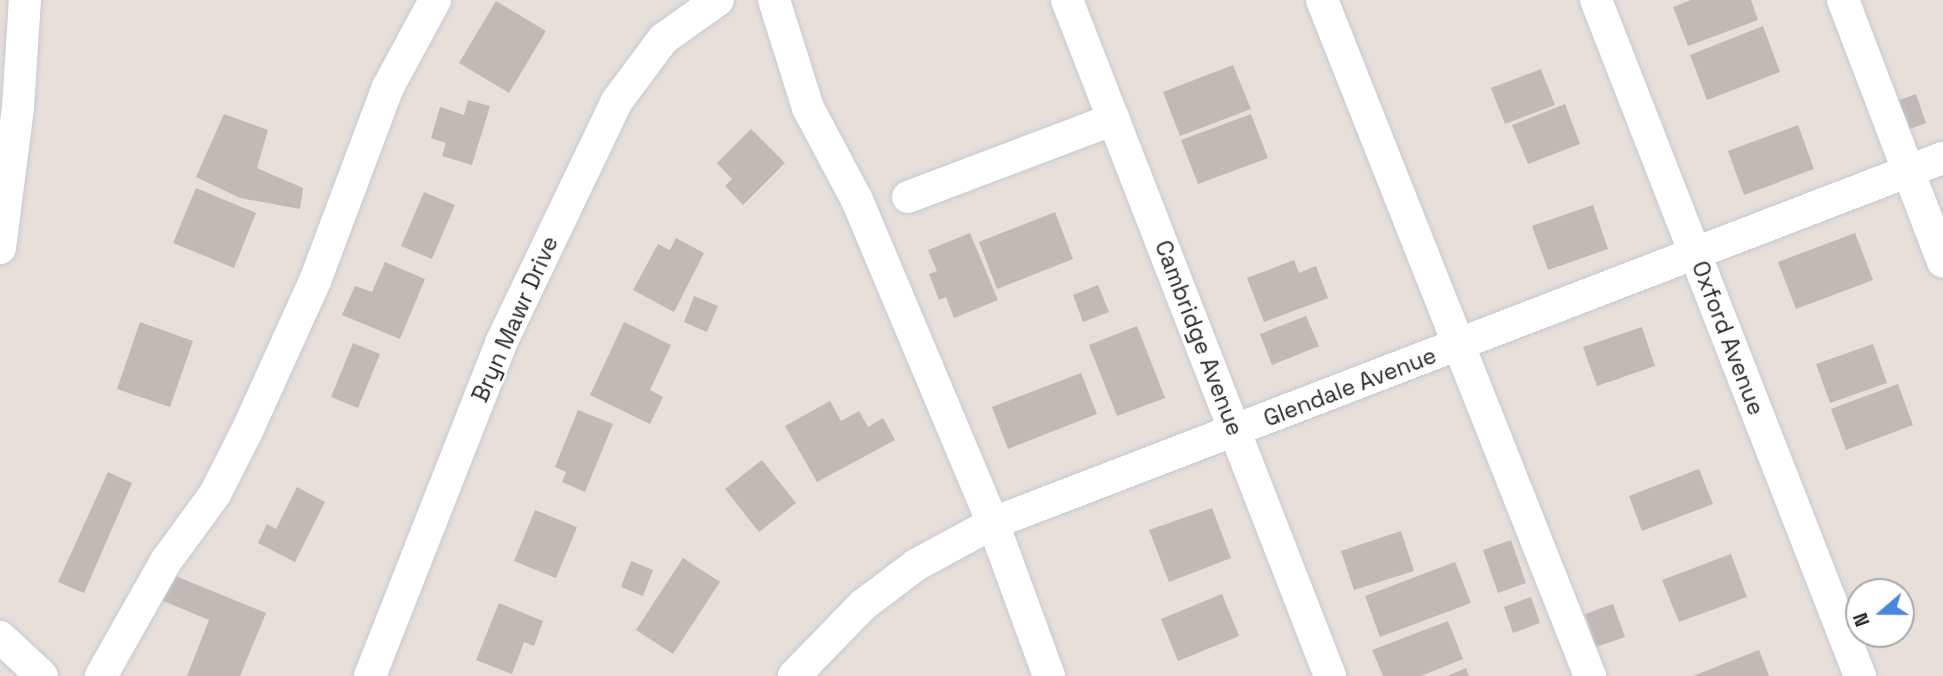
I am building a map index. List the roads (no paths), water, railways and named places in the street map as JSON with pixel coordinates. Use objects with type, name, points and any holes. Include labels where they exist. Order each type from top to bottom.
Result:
[{"type":"street","points":[[0,248],[18,107],[25,0]]},
{"type":"street","points":[[101,676],[166,561],[215,494],[246,433],[314,281],[388,88],[435,0]]},
{"type":"street","name":"Bryn Mawr Drive","points":[[370,676],[501,343],[617,101],[663,39],[718,0]]},
{"type":"street","points":[[774,0],[808,108],[857,200],[993,523],[1049,676]]},
{"type":"street","name":"Cambridge Avenue","points":[[1067,0],[1330,676]]},
{"type":"street","points":[[1322,0],[1456,346],[1590,676]]},
{"type":"street","name":"Oxford Avenue","points":[[1596,0],[1860,676]]},
{"type":"street","points":[[1843,0],[1943,262]]},
{"type":"street","points":[[908,197],[1114,119]]},
{"type":"street","name":"Glendale Avenue","points":[[793,676],[863,605],[916,565],[993,523],[1943,158]]},
{"type":"street","points":[[0,637],[42,676]]}]
